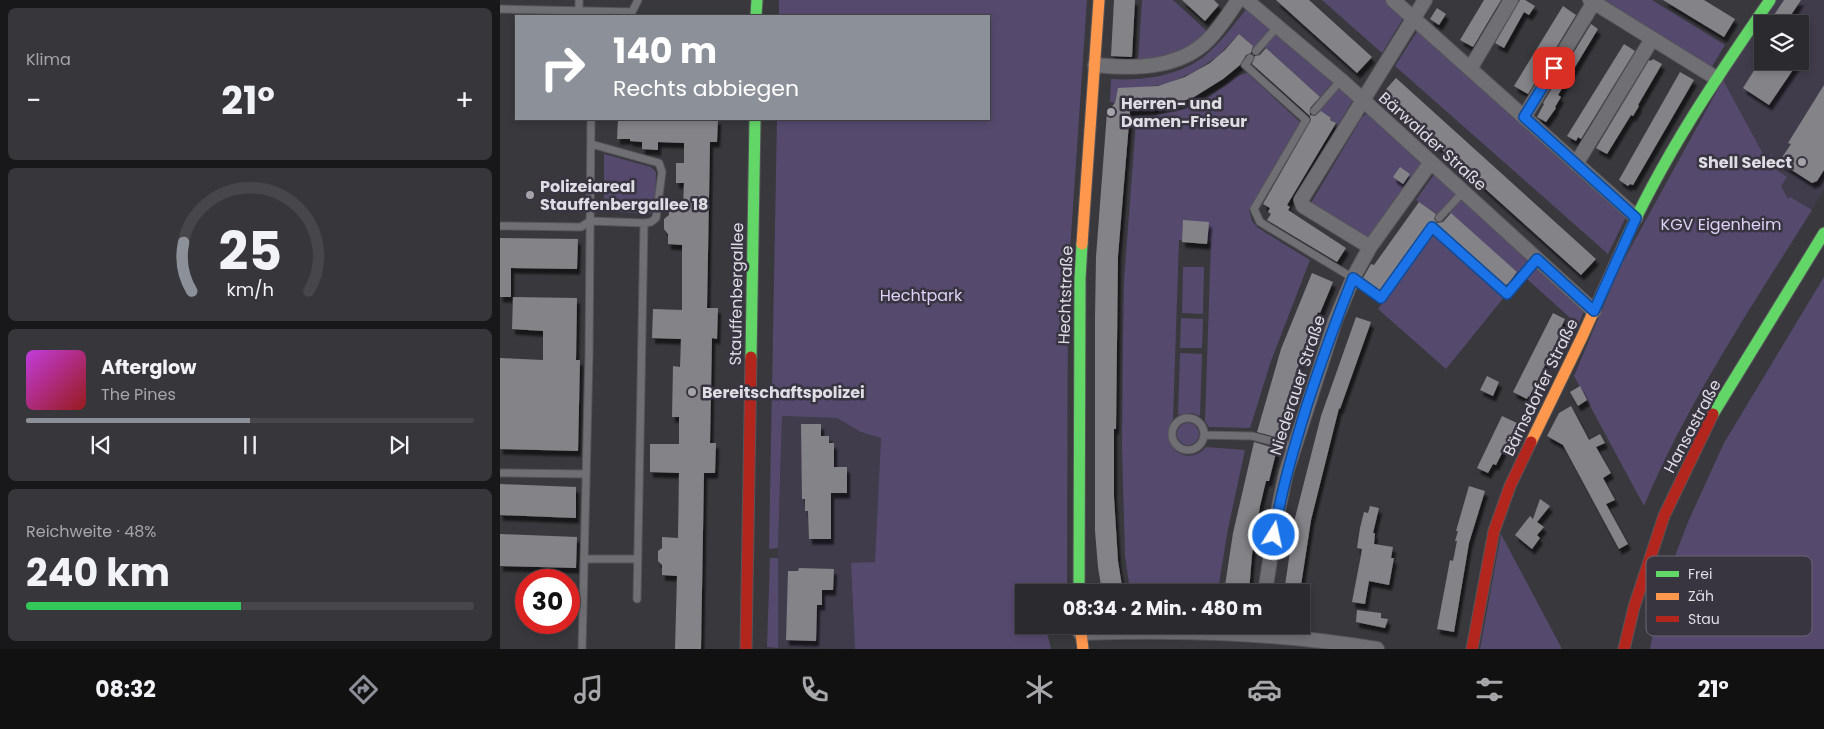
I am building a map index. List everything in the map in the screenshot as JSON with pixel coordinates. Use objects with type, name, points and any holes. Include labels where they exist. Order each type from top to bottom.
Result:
[{"type":"street","points":[[756,15],[757,0]]},
{"type":"street","name":"Hechtstraße","points":[[1079,584],[1080,279],[1099,0]]},
{"type":"street","points":[[1095,65],[1119,68],[1143,67],[1188,54],[1210,37],[1238,0]]},
{"type":"street","name":"Bärwalder Straße","points":[[1246,0],[1341,80],[1594,311]]},
{"type":"street","points":[[1393,0],[1636,218]]},
{"type":"street","points":[[1370,247],[1303,206],[1301,200],[1425,0]]},
{"type":"street","points":[[1470,69],[1511,0]]},
{"type":"street","name":"Bärnsdorfer Straße","points":[[1472,649],[1494,532],[1510,486],[1594,311],[1636,218],[1716,78],[1770,0]]},
{"type":"street","points":[[1524,117],[1592,1],[1716,78]]},
{"type":"street","points":[[1576,164],[1652,39]]},
{"type":"street","name":"Stauffenbergallee","points":[[746,649],[755,120]]},
{"type":"street","name":"Niederauer Straße","points":[[1266,584],[1277,515],[1294,447],[1335,321],[1353,278],[1370,247],[1431,162]]},
{"type":"street","name":"Hansastraße","points":[[1652,556],[1668,508],[1712,416],[1824,233]]},
{"type":"street","name":"Hansastraße","points":[[1624,649],[1634,607],[1646,572]]},
{"type":"street","points":[[1081,634],[1083,649]]},
{"type":"street","points":[[1266,634],[1276,643],[1377,649]]},
{"type":"lane","points":[[579,0],[579,11]]},
{"type":"lane","points":[[500,10],[631,14],[638,0]]},
{"type":"lane","points":[[1256,51],[1277,27]]},
{"type":"lane","points":[[1250,58],[1245,65],[1307,119],[1254,209],[1260,222],[1353,278],[1381,298],[1435,222],[1463,192]]},
{"type":"lane","points":[[1314,112],[1341,80]]},
{"type":"lane","points":[[582,649],[586,527],[585,474],[589,354],[592,120]]},
{"type":"lane","points":[[500,226],[581,227],[590,221],[651,222],[656,218],[662,172],[659,163],[591,144]]},
{"type":"lane","points":[[637,599],[644,222]]},
{"type":"lane","points":[[1435,222],[1507,294],[1537,259]]},
{"type":"lane","points":[[1188,418],[1200,423],[1204,435],[1200,445],[1191,450],[1186,450],[1176,446],[1171,434],[1176,423],[1188,418]]},
{"type":"lane","points":[[1204,435],[1252,436],[1294,447]]},
{"type":"lane","points":[[500,472],[585,474]]},
{"type":"lane","points":[[584,559],[638,559]]},
{"type":"shaded area","points":[[1777,0],[1824,0],[1824,189],[1812,210],[1790,197],[1788,199],[1781,186],[1787,177],[1777,171],[1772,164],[1771,155],[1768,162],[1723,80],[1754,34],[1754,70],[1809,70],[1809,15],[1767,15]]},
{"type":"shaded area","points":[[782,416],[837,418],[861,432],[881,438],[875,563],[851,564],[855,649],[778,648],[778,558]]},
{"type":"green space","name":"Hechtpark","points":[[779,0],[1087,0],[1068,280],[1067,584],[1015,584],[1015,634],[1047,634],[1051,649],[855,649],[851,563],[875,562],[881,438],[861,432],[837,418],[782,416],[778,548],[769,549],[777,120],[990,120],[990,15],[779,15]]},
{"type":"green space","points":[[1142,0],[1173,0],[1209,33],[1179,54],[1138,63]]},
{"type":"green space","points":[[1322,0],[1385,0],[1404,17],[1382,53]]},
{"type":"green space","points":[[1597,0],[1652,0],[1725,45],[1711,68]]},
{"type":"green space","points":[[1248,7],[1272,28],[1255,48],[1239,34],[1217,57],[1194,72],[1166,84],[1139,88],[1116,96],[1115,103],[1110,102],[1111,79],[1149,78],[1186,67],[1213,49]]},
{"type":"green space","points":[[1418,30],[1626,217],[1608,254],[1395,66]]},
{"type":"green space","points":[[1277,32],[1334,81],[1320,97],[1264,46]]},
{"type":"green space","points":[[1247,73],[1300,122],[1249,210],[1252,221],[1258,228],[1310,260],[1271,361],[1250,428],[1209,427],[1205,421],[1211,242],[1179,240],[1173,419],[1169,429],[1171,445],[1183,455],[1191,456],[1206,447],[1245,450],[1228,529],[1219,584],[1129,584],[1125,556],[1122,447],[1123,335],[1124,281],[1136,122],[1141,118],[1185,109],[1207,98],[1240,75]]},
{"type":"green space","name":"KGV Eigenheim","points":[[1723,80],[1767,161],[1772,154],[1775,168],[1787,177],[1781,186],[1788,199],[1790,197],[1812,210],[1744,318],[1680,429],[1644,506],[1574,376],[1620,267]]},
{"type":"green space","points":[[1340,87],[1353,100],[1338,125],[1331,118],[1318,112]]},
{"type":"green space","points":[[1366,114],[1371,115],[1422,163],[1368,238],[1311,203],[1362,117]]},
{"type":"green space","points":[[604,154],[651,167],[656,172],[655,210],[649,214],[604,211]]},
{"type":"green space","points":[[1437,175],[1457,193],[1438,215],[1416,200],[1433,176]]},
{"type":"green space","points":[[1462,197],[1532,261],[1520,275],[1449,212]]},
{"type":"green space","points":[[1437,236],[1505,296],[1446,369],[1378,309],[1428,237]]},
{"type":"green space","points":[[1538,266],[1585,309],[1578,325],[1527,279]]},
{"type":"green space","points":[[1183,267],[1204,267],[1203,314],[1182,313]]},
{"type":"green space","points":[[1824,277],[1824,649],[1650,649],[1652,636],[1812,636],[1812,556],[1675,556],[1688,522],[1724,443]]},
{"type":"green space","points":[[1181,318],[1203,319],[1202,348],[1180,348]]},
{"type":"green space","points":[[1180,353],[1202,354],[1200,416],[1192,413],[1178,415]]},
{"type":"green space","points":[[1184,423],[1192,423],[1199,430],[1199,438],[1192,445],[1184,445],[1177,438],[1177,430]]},
{"type":"green space","points":[[1501,534],[1562,649],[1480,649]]},
{"type":"green space","points":[[770,558],[778,558],[778,648],[767,647]]},
{"type":"building","points":[[1114,0],[1135,0],[1132,57],[1111,56]]},
{"type":"building","points":[[1182,0],[1214,0],[1219,5],[1205,21]]},
{"type":"building","points":[[1276,0],[1309,0],[1372,57],[1357,73]]},
{"type":"building","points":[[1484,0],[1501,0],[1473,47],[1460,40]]},
{"type":"building","points":[[1520,0],[1525,0],[1535,6],[1529,15],[1524,12],[1504,48],[1495,43]]},
{"type":"building","points":[[1663,0],[1704,0],[1735,19],[1724,37]]},
{"type":"building","points":[[1784,0],[1801,0],[1791,15],[1774,15]]},
{"type":"building","points":[[1563,6],[1576,15],[1528,94],[1514,86]]},
{"type":"building","points":[[1437,8],[1446,14],[1439,25],[1430,19]]},
{"type":"building","points":[[1591,24],[1598,29],[1558,95],[1561,97],[1546,122],[1537,117],[1543,103]]},
{"type":"building","points":[[1239,34],[1253,46],[1251,53],[1246,55],[1240,65],[1223,79],[1194,97],[1154,109],[1130,111],[1118,256],[1116,429],[1114,429],[1114,497],[1118,561],[1122,584],[1101,584],[1095,531],[1095,318],[1096,257],[1107,112],[1115,103],[1118,88],[1158,86],[1185,77],[1210,63]]},
{"type":"building","points":[[1624,44],[1635,51],[1581,139],[1578,137],[1576,141],[1567,136]]},
{"type":"building","points":[[1266,48],[1320,97],[1310,108],[1310,115],[1315,116],[1321,111],[1336,123],[1287,205],[1290,207],[1288,210],[1346,248],[1337,262],[1267,220],[1271,214],[1268,212],[1270,208],[1263,204],[1311,120],[1310,116],[1252,64],[1255,56],[1260,55]]},
{"type":"building","points":[[1653,59],[1662,64],[1633,116],[1631,115],[1607,154],[1596,148],[1649,60]]},
{"type":"building","points":[[1754,70],[1793,70],[1769,105],[1743,88]]},
{"type":"building","points":[[1680,72],[1694,80],[1633,185],[1630,184],[1628,186],[1619,180]]},
{"type":"building","points":[[1396,78],[1596,259],[1581,275],[1381,95]]},
{"type":"building","points":[[1824,85],[1824,170],[1817,181],[1812,183],[1779,162],[1791,144],[1788,143]]},
{"type":"building","name":"Bereitschaftspolizei","points":[[618,120],[718,120],[717,142],[710,142],[707,308],[718,308],[717,339],[712,338],[710,443],[716,443],[715,473],[704,473],[701,649],[675,649],[677,576],[662,575],[662,565],[658,561],[658,551],[662,548],[662,537],[678,538],[679,473],[650,472],[650,444],[679,444],[679,417],[672,417],[673,366],[680,367],[681,339],[652,338],[653,309],[682,310],[682,245],[668,244],[668,234],[664,229],[664,219],[669,215],[669,205],[683,205],[684,183],[676,183],[676,163],[684,163],[684,143],[658,142],[658,150],[642,149],[642,142],[630,141],[630,139],[617,139]]},
{"type":"building","points":[[1400,167],[1410,174],[1403,184],[1393,177]]},
{"type":"building","points":[[1419,202],[1436,214],[1434,219],[1437,223],[1443,222],[1451,213],[1517,272],[1508,284],[1505,285],[1432,222],[1428,224],[1380,291],[1363,278],[1371,264],[1374,265]]},
{"type":"building","points":[[1183,220],[1209,222],[1207,244],[1182,242]]},
{"type":"building","points":[[500,238],[578,239],[577,269],[511,268],[511,297],[500,297]]},
{"type":"building","points":[[1312,273],[1333,282],[1320,313],[1318,312],[1305,346],[1287,401],[1289,401],[1279,438],[1257,432],[1281,349]]},
{"type":"building","points":[[513,297],[577,298],[576,360],[580,360],[578,451],[500,449],[500,358],[543,360],[543,331],[512,329]]},
{"type":"building","points":[[1553,313],[1565,319],[1558,334],[1560,335],[1527,399],[1513,392]]},
{"type":"building","points":[[1356,317],[1371,322],[1339,408],[1311,520],[1301,584],[1285,584],[1295,518],[1321,416]]},
{"type":"building","points":[[1487,376],[1499,382],[1493,396],[1480,390]]},
{"type":"building","points":[[1580,386],[1587,400],[1578,406],[1570,392]]},
{"type":"building","points":[[1571,406],[1589,440],[1600,434],[1605,443],[1596,447],[1611,473],[1603,478],[1615,500],[1606,504],[1628,544],[1619,549],[1563,445],[1547,436],[1559,413]]},
{"type":"building","points":[[1502,416],[1517,423],[1496,465],[1493,464],[1488,473],[1477,468]]},
{"type":"building","points":[[801,424],[821,424],[821,436],[829,436],[829,443],[834,443],[834,467],[847,467],[847,493],[831,493],[831,539],[809,539],[808,511],[805,511],[805,499],[802,499]]},
{"type":"building","points":[[1254,442],[1277,449],[1260,506],[1250,584],[1225,584],[1233,533]]},
{"type":"building","points":[[500,484],[576,487],[576,518],[500,515]]},
{"type":"building","points":[[1469,486],[1485,491],[1469,543],[1454,632],[1437,629],[1450,560],[1453,561],[1457,541],[1455,541],[1458,531],[1456,531]]},
{"type":"building","points":[[1540,499],[1550,506],[1537,522],[1544,527],[1537,535],[1540,538],[1532,549],[1515,535],[1530,516],[1533,519]]},
{"type":"building","points":[[1370,506],[1379,508],[1373,533],[1375,533],[1374,544],[1393,547],[1391,558],[1394,558],[1389,585],[1369,581],[1365,604],[1352,602],[1362,549],[1357,548],[1360,528],[1364,512],[1368,513]]},
{"type":"building","points":[[500,534],[577,537],[576,568],[500,566]]},
{"type":"building","points":[[799,568],[834,569],[833,590],[822,590],[822,605],[817,605],[816,641],[786,640],[788,571],[798,571]]},
{"type":"building","points":[[1357,610],[1381,613],[1381,618],[1388,619],[1385,628],[1356,622]]},
{"type":"traffic: fast","points":[[756,15],[757,0]]},
{"type":"traffic: fast","points":[[1623,246],[1638,213],[1672,150],[1710,89],[1770,0]]},
{"type":"traffic: fast","points":[[751,357],[755,120]]},
{"type":"traffic: fast","points":[[1713,414],[1824,233]]},
{"type":"traffic: fast","points":[[1079,584],[1080,279],[1082,244]]},
{"type":"traffic: slow","points":[[1082,244],[1099,0]]},
{"type":"traffic: slow","points":[[1531,442],[1582,337],[1623,246]]},
{"type":"traffic: slow","points":[[1081,634],[1083,649]]},
{"type":"traffic: jam","points":[[746,649],[751,357]]},
{"type":"traffic: jam","points":[[1651,556],[1664,516],[1713,414]]},
{"type":"traffic: jam","points":[[1472,649],[1494,531],[1510,486],[1531,442]]},
{"type":"traffic: jam","points":[[1624,649],[1634,607],[1646,571]]},
{"type":"place","name":"Herren- und Damen-Friseur","points":[[1111,112]]},
{"type":"place","name":"Shell Select","points":[[1802,162]]},
{"type":"place","name":"Polizeiareal Stauffenbergallee 18","points":[[530,195]]},
{"type":"place","name":"Bereitschaftspolizei","points":[[692,392]]},
{"type":"route","points":[[1274,535],[1286,473],[1335,321],[1353,278],[1381,298],[1432,227],[1507,294],[1537,259],[1594,311],[1614,263],[1636,218],[1524,117],[1554,68]]}]
